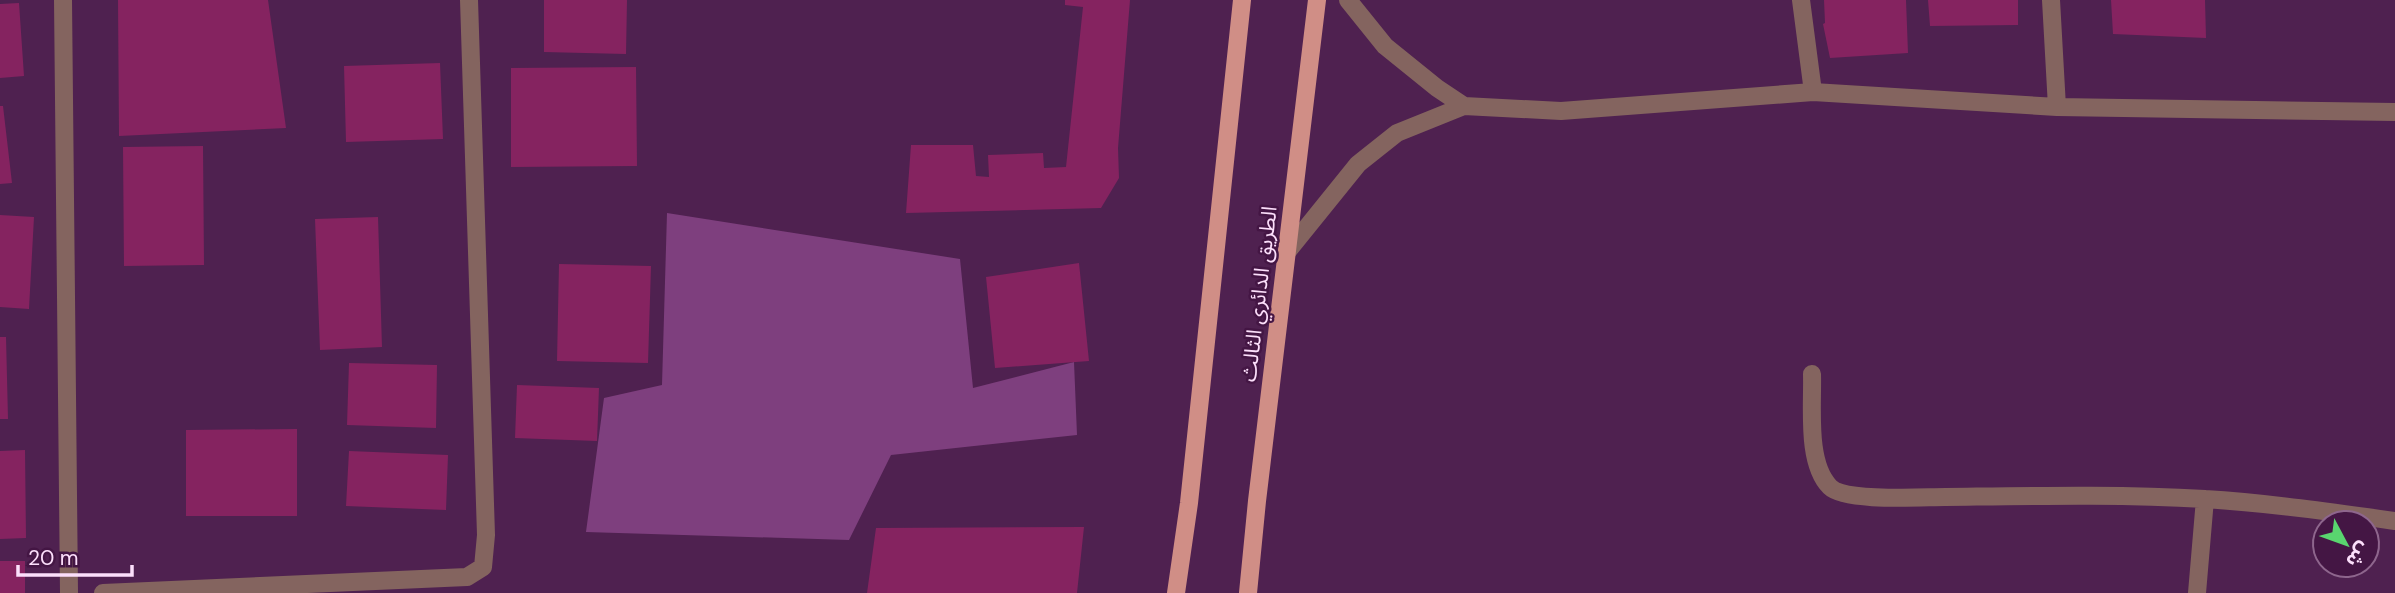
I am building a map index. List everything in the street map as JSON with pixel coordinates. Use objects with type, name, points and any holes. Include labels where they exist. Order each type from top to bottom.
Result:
[{"type":"main road","points":[[1176,593],[1189,503],[1242,0]]},
{"type":"main road","name":"الطريق الدائري الثالث","points":[[1248,593],[1317,0]]},
{"type":"street","points":[[63,0],[69,593]]},
{"type":"street","points":[[103,593],[467,577],[483,567],[486,534],[469,0]]},
{"type":"street","points":[[1348,0],[1384,46],[1464,106]]},
{"type":"street","points":[[1801,0],[1813,92]]},
{"type":"street","points":[[2051,0],[2057,107]]},
{"type":"street","points":[[1287,252],[1358,164],[1397,133],[1464,106],[1561,111],[1813,92],[2057,107],[2395,112]]},
{"type":"street","points":[[1812,374],[1814,456],[1822,476],[1831,488],[1844,495],[1897,498],[2054,496],[2205,499],[2395,521]]},
{"type":"street","points":[[2197,593],[2205,499]]},
{"type":"shaded area","points":[[667,213],[960,259],[973,388],[1074,362],[1077,435],[891,455],[849,540],[586,532],[604,398],[662,385]]},
{"type":"building","points":[[118,0],[268,0],[286,128],[119,136]]},
{"type":"building","points":[[544,0],[627,0],[626,54],[544,52]]},
{"type":"building","points":[[1065,0],[1130,0],[1118,148],[1119,178],[1101,208],[906,213],[911,145],[973,145],[976,176],[989,177],[988,155],[1043,153],[1044,168],[1066,167],[1083,7],[1065,5]]},
{"type":"building","points":[[1824,0],[1906,0],[1908,53],[1830,58],[1823,24]]},
{"type":"building","points":[[1928,0],[2018,0],[2018,25],[1930,26]]},
{"type":"building","points":[[2111,0],[2205,0],[2206,38],[2113,34]]},
{"type":"building","points":[[19,3],[24,76],[0,78],[0,4]]},
{"type":"building","points":[[440,63],[443,139],[346,142],[344,66]]},
{"type":"building","points":[[636,67],[637,166],[511,167],[511,68]]},
{"type":"building","points":[[0,106],[3,106],[12,183],[0,184]]},
{"type":"building","points":[[203,146],[204,265],[124,266],[123,147]]},
{"type":"building","points":[[0,215],[34,217],[29,309],[0,307]]},
{"type":"building","points":[[378,217],[382,347],[320,350],[315,219]]},
{"type":"building","points":[[1079,263],[1089,361],[995,368],[986,277]]},
{"type":"building","points":[[559,264],[651,266],[648,363],[557,361]]},
{"type":"building","points":[[0,337],[6,337],[8,419],[0,419]]},
{"type":"building","points":[[349,363],[437,365],[436,428],[347,425]]},
{"type":"building","points":[[517,385],[599,388],[597,441],[515,438]]},
{"type":"building","points":[[297,429],[297,516],[186,516],[186,430]]},
{"type":"building","points":[[25,450],[26,538],[0,539],[0,451]]},
{"type":"building","points":[[349,451],[448,455],[446,510],[346,506]]},
{"type":"building","points":[[1084,527],[1077,593],[867,593],[876,528]]},
{"type":"building","points":[[0,561],[25,561],[25,593],[0,593]]}]
